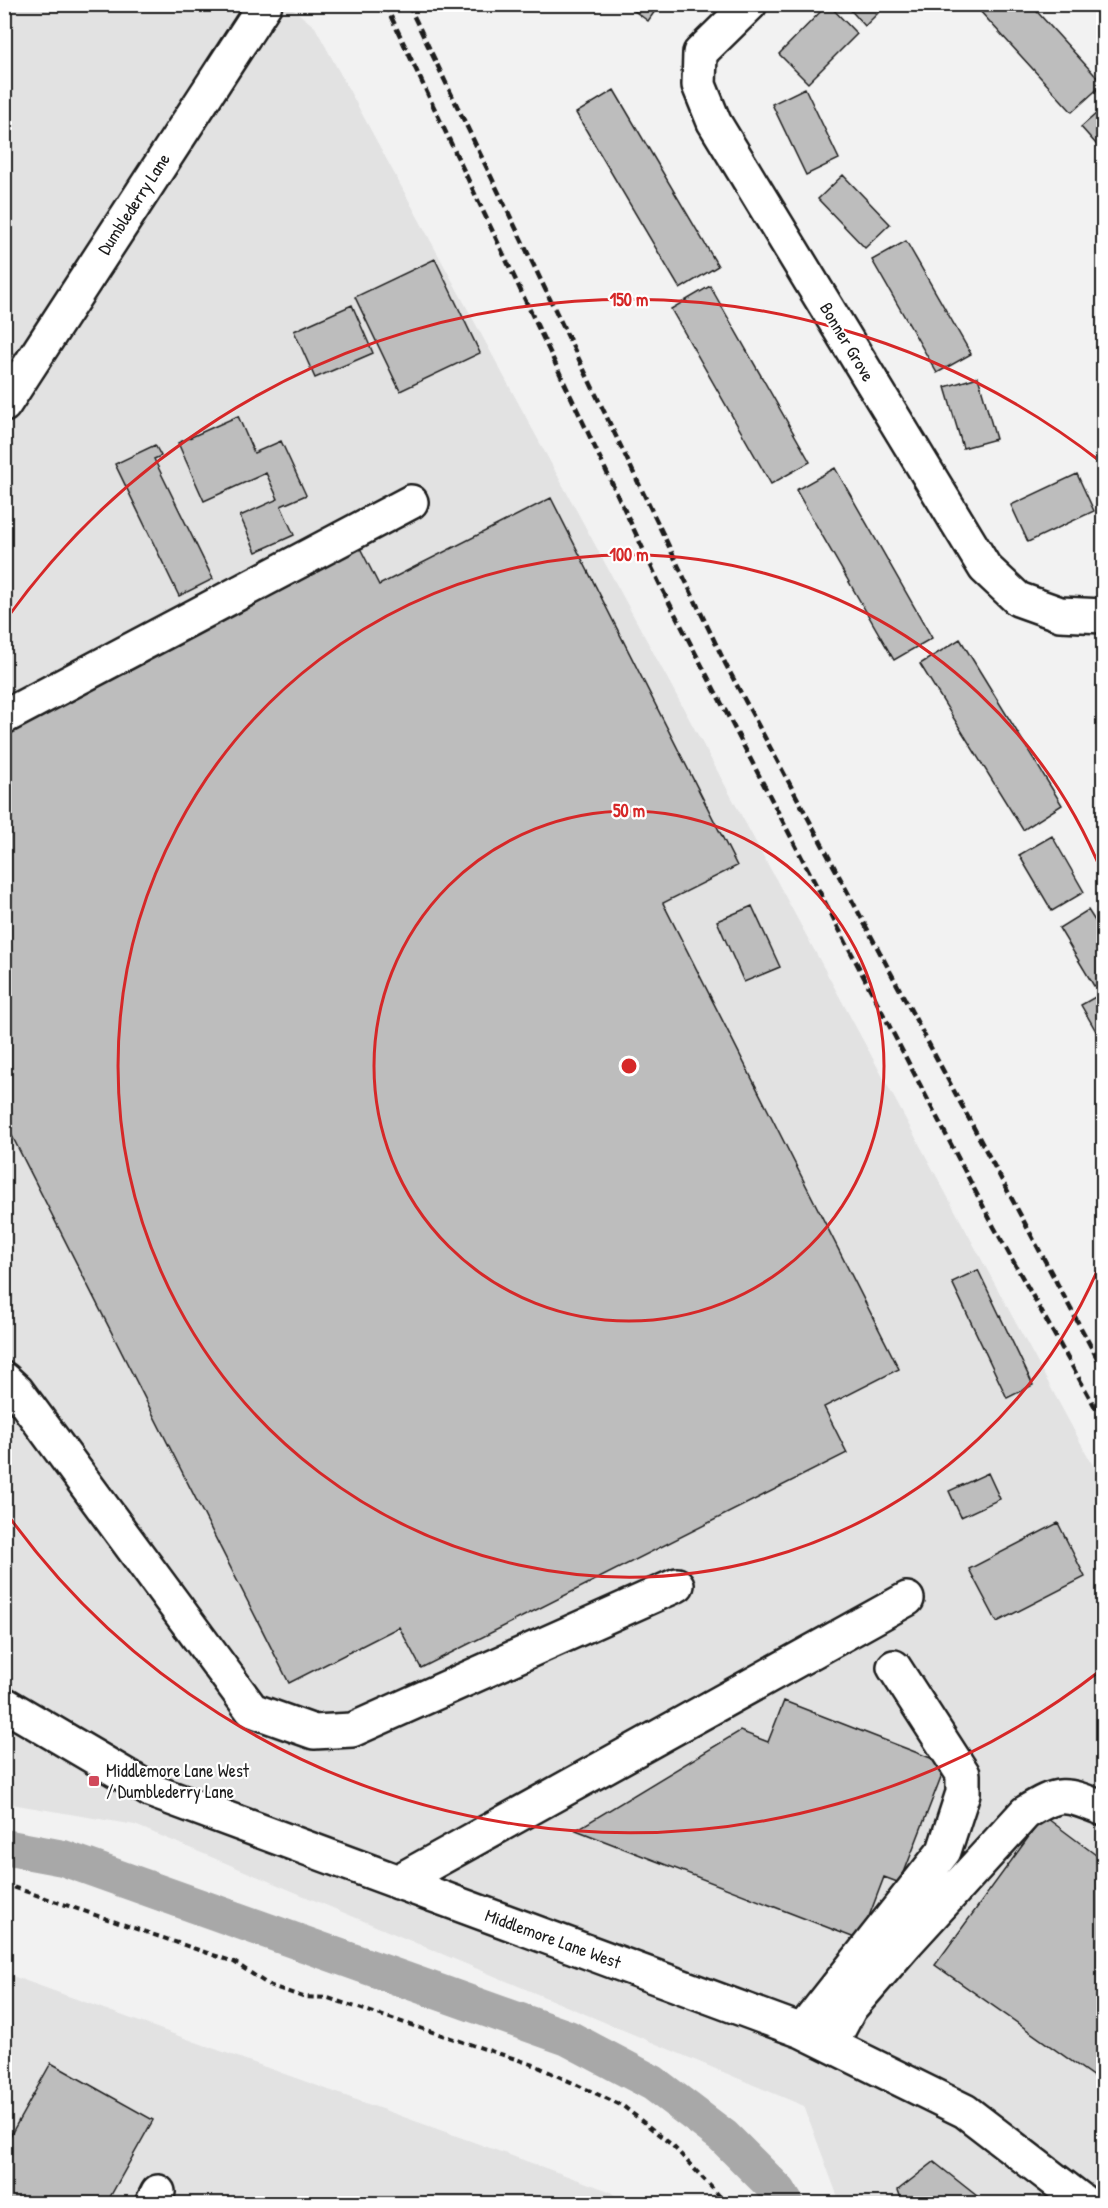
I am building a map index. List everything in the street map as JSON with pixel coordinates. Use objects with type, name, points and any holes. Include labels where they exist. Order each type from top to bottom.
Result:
[{"type":"street","name":"Dumblederry Lane","points":[[4,405],[265,4]]},
{"type":"street","name":"Bonner Grove","points":[[750,4],[700,53],[699,85],[714,122],[985,568],[1018,599],[1060,614],[1104,615]]},
{"type":"street","points":[[4,717],[411,502]]},
{"type":"street","points":[[4,1379],[17,1391],[252,1710],[314,1732],[352,1730],[677,1585]]},
{"type":"street","points":[[397,1882],[907,1599]]},
{"type":"street","points":[[802,2031],[944,1851],[963,1792],[963,1774],[894,1667]]},
{"type":"street","name":"Middlemore Lane West","points":[[4,1704],[152,1791],[802,2031],[831,2044],[964,2111],[1086,2204]]},
{"type":"street","points":[[831,2044],[850,2008],[906,1942],[1025,1813],[1042,1802],[1058,1796],[1071,1796],[1104,1809]]},
{"type":"street","points":[[1090,2204],[1104,2185]]},
{"type":"path","points":[[4,1884],[234,1962],[269,1985],[303,1997],[328,1998],[534,2065],[623,2106],[672,2145],[727,2204]]},
{"type":"shaded area","points":[[4,5],[288,5],[315,27],[1103,1484],[1103,2203],[840,2203],[804,2106],[135,1825],[5,1803]]},
{"type":"shaded area","points":[[4,1973],[609,2191],[625,2203],[5,2203]]},
{"type":"building","points":[[625,4],[660,4],[648,21]]},
{"type":"building","points":[[828,4],[857,34],[808,83],[779,54]]},
{"type":"building","points":[[845,4],[887,4],[865,26]]},
{"type":"building","points":[[985,4],[1030,4],[1103,84],[1072,112],[979,10]]},
{"type":"building","points":[[805,88],[839,159],[806,175],[772,104]]},
{"type":"building","points":[[614,90],[718,266],[680,289],[576,113]]},
{"type":"building","points":[[1104,107],[1104,153],[1081,127]]},
{"type":"building","points":[[843,175],[890,224],[865,248],[818,199]]},
{"type":"building","points":[[906,241],[971,354],[937,373],[872,260]]},
{"type":"building","points":[[435,259],[480,353],[400,391],[355,297]]},
{"type":"building","points":[[710,286],[810,462],[771,484],[671,309]]},
{"type":"building","points":[[352,305],[373,353],[315,378],[294,331]]},
{"type":"building","points":[[978,377],[996,439],[963,448],[945,387]]},
{"type":"building","points":[[238,416],[254,453],[281,441],[306,495],[281,506],[294,535],[256,552],[240,516],[278,499],[266,473],[204,501],[178,443]]},
{"type":"building","points":[[155,445],[161,456],[154,459],[213,579],[179,596],[115,464]]},
{"type":"building","points":[[835,468],[932,638],[894,660],[796,490]]},
{"type":"building","points":[[1077,474],[1094,511],[1028,542],[1011,505]]},
{"type":"building","points":[[551,498],[737,866],[663,903],[899,1369],[824,1407],[847,1453],[421,1668],[399,1627],[289,1683],[4,1120],[4,726],[359,546],[379,585]]},
{"type":"building","points":[[960,639],[1062,805],[1023,830],[920,664]]},
{"type":"building","points":[[1052,836],[1084,892],[1052,911],[1019,855]]},
{"type":"building","points":[[752,906],[780,967],[744,982],[717,921]]},
{"type":"building","points":[[1088,910],[1104,935],[1104,981],[1094,986],[1059,928]]},
{"type":"building","points":[[1104,992],[1104,1045],[1081,1005]]},
{"type":"building","points":[[978,1270],[1033,1385],[1007,1398],[952,1282]]},
{"type":"building","points":[[988,1473],[1000,1499],[961,1517],[949,1491]]},
{"type":"building","points":[[1058,1523],[1085,1577],[997,1622],[969,1569]]},
{"type":"building","points":[[784,1701],[946,1764],[900,1883],[884,1877],[860,1940],[576,1830],[740,1731],[768,1742]]},
{"type":"building","points":[[1044,1816],[1104,1861],[1104,2084],[935,1965]]},
{"type":"building","points":[[51,2063],[153,2120],[106,2204],[4,2204],[4,2147]]},
{"type":"building","points":[[934,2162],[987,2204],[903,2204],[898,2190]]},
{"type":"waterway","points":[[4,1847],[63,1858],[568,2038],[653,2083],[723,2136],[779,2192],[786,2204]]},
{"type":"railway","points":[[385,4],[662,589],[994,1227],[1104,1423]]},
{"type":"railway","points":[[408,4],[726,665],[1104,1371]]},
{"type":"place","name":"Middlemore Lane West / Dumblederry Lane","points":[[94,1781]]}]
